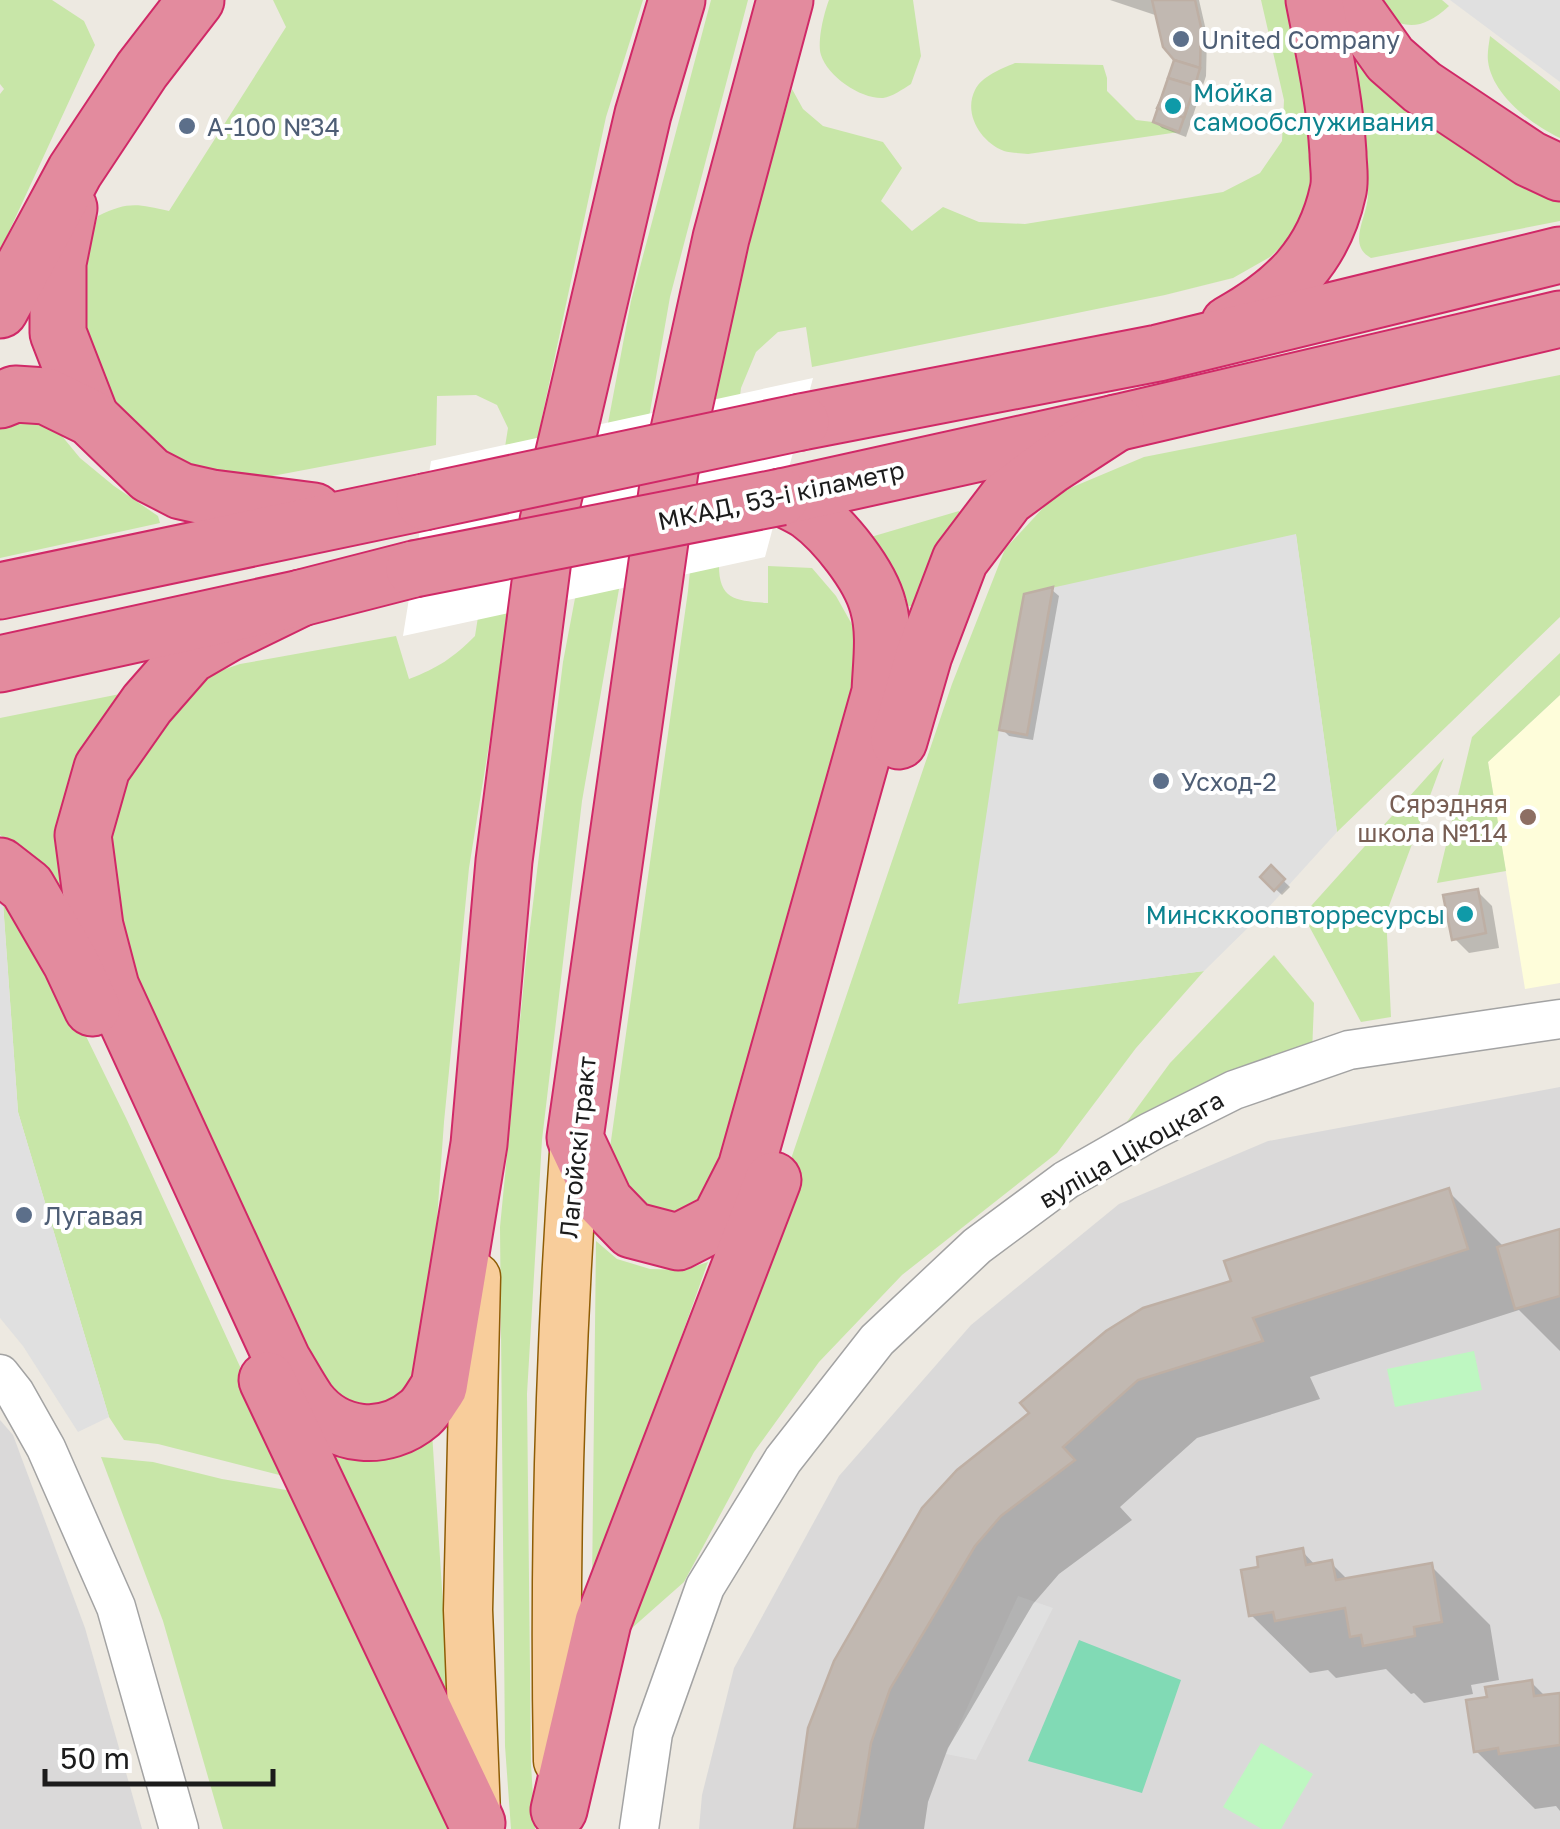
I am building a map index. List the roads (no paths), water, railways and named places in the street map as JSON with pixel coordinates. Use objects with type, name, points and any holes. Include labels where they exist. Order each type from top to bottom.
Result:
[{"type":"highway","points":[[0,310],[75,171],[142,70],[196,0]]},
{"type":"highway","points":[[301,598],[189,656],[147,704],[102,768],[83,835],[94,926],[111,987],[283,1361],[310,1404],[336,1426],[365,1435],[398,1428],[422,1411],[439,1387],[479,1144],[504,861],[548,521],[643,114],[677,0]]},
{"type":"highway","name":"Лагойскі тракт","points":[[574,1138],[670,471],[721,238],[785,0]]},
{"type":"highway","points":[[1158,353],[1231,323],[1264,303],[1288,284],[1328,228],[1340,187],[1338,146],[1330,76],[1314,0]]},
{"type":"highway","points":[[1348,0],[1390,58],[1422,87],[1530,159],[1560,173]]},
{"type":"highway","points":[[75,171],[58,263],[58,333],[91,418]]},
{"type":"highway","points":[[0,591],[801,422],[1158,353],[1560,255]]},
{"type":"highway","name":"МКАД, 53-і кіламетр","points":[[0,664],[414,569],[781,497],[1116,423],[1560,319]]},
{"type":"highway","points":[[0,400],[14,394],[46,396],[91,418],[150,475],[181,491],[296,509],[367,514]]},
{"type":"highway","points":[[560,1819],[603,1622],[774,1174],[924,655],[960,560],[1007,498],[1116,423]]},
{"type":"highway","points":[[574,1138],[605,1202],[632,1230],[678,1242],[719,1220],[746,1168],[880,692],[883,638],[878,604],[861,570],[830,531],[808,512],[781,497]]},
{"type":"highway","points":[[0,866],[27,887],[71,963],[477,1826]]},
{"type":"main road","name":"Лагойскі тракт","points":[[560,1819],[555,1628],[564,1300],[574,1138]]},
{"type":"main road","points":[[477,1826],[468,1610],[479,1144]]},
{"type":"street","name":"вуліца Цікоцкага","points":[[639,1829],[653,1734],[706,1587],[782,1460],[865,1355],[977,1246],[1066,1180],[1234,1090],[1349,1050],[1560,1019]]},
{"type":"street","points":[[0,1374],[46,1448],[116,1607],[178,1829]]},
{"type":"place","name":"United Company","points":[[1181,39]]},
{"type":"place","name":"Мойка самообслуживания","points":[[1173,106]]},
{"type":"place","name":"А-100 №34","points":[[187,126]]},
{"type":"place","name":"Усход-2","points":[[1161,781]]},
{"type":"place","name":"Сярэдняя школа №114","points":[[1528,817]]},
{"type":"place","name":"Минсккоопвторресурсы","points":[[1465,914]]},
{"type":"place","name":"Лугавая","points":[[24,1215]]}]
